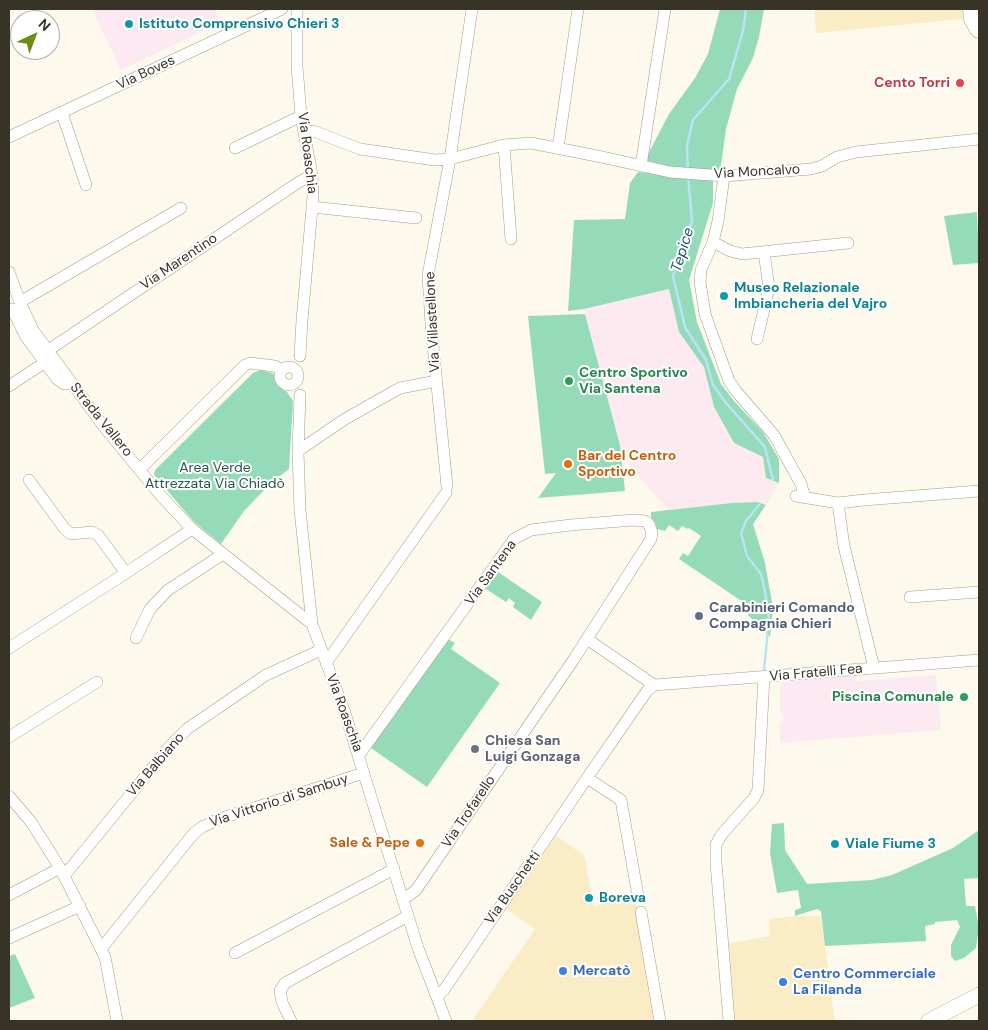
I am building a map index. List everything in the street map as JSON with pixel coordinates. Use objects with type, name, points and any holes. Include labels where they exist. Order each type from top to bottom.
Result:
[{"type":"main road","points":[[972,9],[973,19],[979,27],[979,34]]},
{"type":"street","name":"Via Boves","points":[[9,137],[282,9]]},
{"type":"street","name":"Via Roaschia","points":[[297,9],[297,66],[301,116],[312,175],[312,207],[300,356],[292,375],[300,395],[298,451],[300,510],[312,624],[344,710],[408,916],[446,1021]]},
{"type":"street","name":"Via Villastellone","points":[[326,663],[447,489],[431,326],[428,275],[450,159],[472,9]]},
{"type":"street","points":[[558,148],[578,9]]},
{"type":"street","points":[[641,166],[664,9]]},
{"type":"street","points":[[62,113],[86,185]]},
{"type":"street","points":[[235,148],[301,116]]},
{"type":"street","name":"Via Moncalvo","points":[[304,130],[316,132],[360,149],[436,160],[450,159],[504,145],[531,143],[670,172],[722,176],[811,169],[822,166],[837,156],[856,152],[979,139]]},
{"type":"street","points":[[504,145],[511,240]]},
{"type":"street","name":"Via Marentino","points":[[47,351],[312,175]]},
{"type":"street","points":[[722,176],[718,221],[700,282],[705,314],[728,381],[774,435],[801,484],[800,497],[838,503],[979,491]]},
{"type":"street","points":[[312,207],[416,218]]},
{"type":"street","points":[[20,302],[181,208]]},
{"type":"street","points":[[712,242],[730,251],[742,254],[848,243]]},
{"type":"street","points":[[757,339],[769,288],[764,252]]},
{"type":"street","name":"Strada Vallero","points":[[9,272],[33,330],[47,351],[104,426],[162,496],[192,529],[312,624]]},
{"type":"street","points":[[9,310],[12,309],[26,337],[57,379],[64,384],[71,383]]},
{"type":"street","points":[[9,386],[44,363]]},
{"type":"street","points":[[140,469],[240,368],[250,363],[274,366],[292,375]]},
{"type":"street","points":[[298,451],[345,419],[400,388],[437,381]]},
{"type":"street","points":[[30,480],[64,528],[71,534],[92,532],[98,535],[126,573]]},
{"type":"street","points":[[838,503],[844,546],[874,668]]},
{"type":"street","name":"Via Santena","points":[[359,755],[514,538],[531,530],[645,520],[652,528],[651,539],[586,639]]},
{"type":"street","points":[[9,648],[192,529]]},
{"type":"street","points":[[136,638],[150,609],[168,590],[222,554]]},
{"type":"street","points":[[910,597],[979,592]]},
{"type":"street","points":[[586,639],[654,685]]},
{"type":"street","name":"Via Trofarello","points":[[403,900],[416,890],[544,704],[586,639]]},
{"type":"street","name":"Via Balbiano","points":[[62,872],[166,750],[188,730],[266,675],[321,650]]},
{"type":"street","name":"Via Fratelli Fea","points":[[654,685],[672,682],[764,677],[979,660]]},
{"type":"street","points":[[729,1021],[716,844],[722,834],[754,798],[758,790],[764,677]]},
{"type":"street","points":[[9,737],[96,682]]},
{"type":"street","name":"Via Buschetti","points":[[436,996],[444,990],[587,778],[647,691],[654,685]]},
{"type":"street","name":"Via Vittorio di Sambuy","points":[[101,949],[194,833],[202,827],[227,816],[364,773]]},
{"type":"street","points":[[587,778],[621,800],[638,896]]},
{"type":"street","points":[[9,796],[31,822],[62,872],[101,949],[108,969],[117,1021]]},
{"type":"street","points":[[234,954],[394,869]]},
{"type":"street","points":[[9,895],[62,872]]},
{"type":"street","points":[[9,938],[80,906]]},
{"type":"street","points":[[641,912],[660,1021]]},
{"type":"street","points":[[291,1021],[282,1002],[280,991],[284,982],[408,916]]},
{"type":"street","points":[[929,1021],[979,995]]},
{"type":"shaded area","points":[[92,9],[214,9],[221,22],[121,70]]},
{"type":"shaded area","points":[[814,9],[964,9],[964,11],[962,19],[816,33]]},
{"type":"shaded area","points":[[670,289],[679,332],[704,367],[714,407],[733,443],[763,457],[766,478],[779,483],[766,505],[757,502],[732,503],[668,510],[631,467],[620,445],[584,309]]},
{"type":"shaded area","points":[[856,675],[857,681],[936,675],[941,730],[780,743],[780,723],[785,718],[780,709],[780,685],[783,681]]},
{"type":"shaded area","points":[[556,836],[584,855],[594,906],[635,897],[657,1021],[472,1021],[535,929],[505,908]]},
{"type":"shaded area","points":[[821,916],[835,1021],[731,1021],[726,944],[770,936],[769,919]]},
{"type":"green space","points":[[720,9],[764,9],[753,58],[737,89],[726,129],[720,172],[713,172],[713,203],[689,280],[697,322],[721,384],[763,432],[779,459],[779,483],[766,478],[763,457],[734,443],[714,407],[704,367],[679,332],[669,289],[568,311],[574,220],[625,219],[630,183],[638,172],[668,175],[668,166],[645,160],[669,114],[695,78],[708,54]]},
{"type":"green space","points":[[977,212],[979,263],[953,265],[944,216]]},
{"type":"green space","name":"Centro Sportivo Via Santena","points":[[585,314],[620,445],[625,491],[538,498],[556,473],[545,474],[528,316]]},
{"type":"green space","name":"Area Verde Attrezzata Via Chiadò","points":[[260,370],[273,373],[278,386],[287,392],[293,401],[289,469],[271,483],[244,511],[221,544],[194,522],[154,475],[155,470],[253,373]]},
{"type":"green space","points":[[757,502],[766,505],[753,524],[765,563],[773,608],[770,637],[748,615],[752,608],[679,559],[683,553],[688,556],[701,536],[682,526],[678,531],[669,525],[665,531],[657,529],[655,522],[651,518],[651,512]]},
{"type":"green space","points":[[498,572],[542,602],[531,620],[513,607],[515,603],[509,598],[506,602],[486,589]]},
{"type":"green space","points":[[446,638],[455,643],[451,649],[500,683],[427,787],[371,748]]},
{"type":"green space","points":[[784,823],[785,850],[807,884],[872,880],[892,875],[953,848],[979,830],[979,878],[964,879],[966,906],[975,906],[979,928],[976,948],[964,958],[955,961],[951,956],[951,945],[960,927],[957,920],[935,922],[935,924],[925,926],[926,941],[825,946],[821,911],[817,909],[795,916],[795,910],[801,908],[798,890],[777,893],[770,853],[772,824]]},
{"type":"green space","points":[[15,954],[35,998],[9,1008],[9,956]]},
{"type":"waterway","name":"Tepice","points":[[688,171],[687,146],[693,120],[729,79],[743,31],[746,9]]},
{"type":"waterway","name":"Tepice","points":[[688,176],[692,221],[673,276],[685,327],[706,360],[713,385],[726,403],[765,447],[773,480]]},
{"type":"waterway","name":"Tepice","points":[[759,505],[746,521],[741,533],[747,556],[761,574],[765,591],[769,619],[764,670]]},
{"type":"place","name":"Istituto Comprensivo Chieri 3","points":[[129,24]]},
{"type":"place","name":"Cento Torri","points":[[960,83]]},
{"type":"place","name":"Museo Relazionale Imbiancheria del Vajro","points":[[724,296]]},
{"type":"place","name":"Centro Sportivo Via Santena","points":[[569,381]]},
{"type":"place","name":"Bar del Centro Sportivo","points":[[568,464]]},
{"type":"place","name":"Carabinieri Comando Compagnia Chieri","points":[[699,616]]},
{"type":"place","name":"Piscina Comunale","points":[[964,697]]},
{"type":"place","name":"Chiesa San Luigi Gonzaga","points":[[475,749]]},
{"type":"place","name":"Sale & Pepe","points":[[420,843]]},
{"type":"place","name":"Viale Fiume 3","points":[[835,844]]},
{"type":"place","name":"Boreva","points":[[589,898]]},
{"type":"place","name":"Mercatò","points":[[563,971]]},
{"type":"place","name":"Centro Commerciale La Filanda","points":[[783,982]]}]
